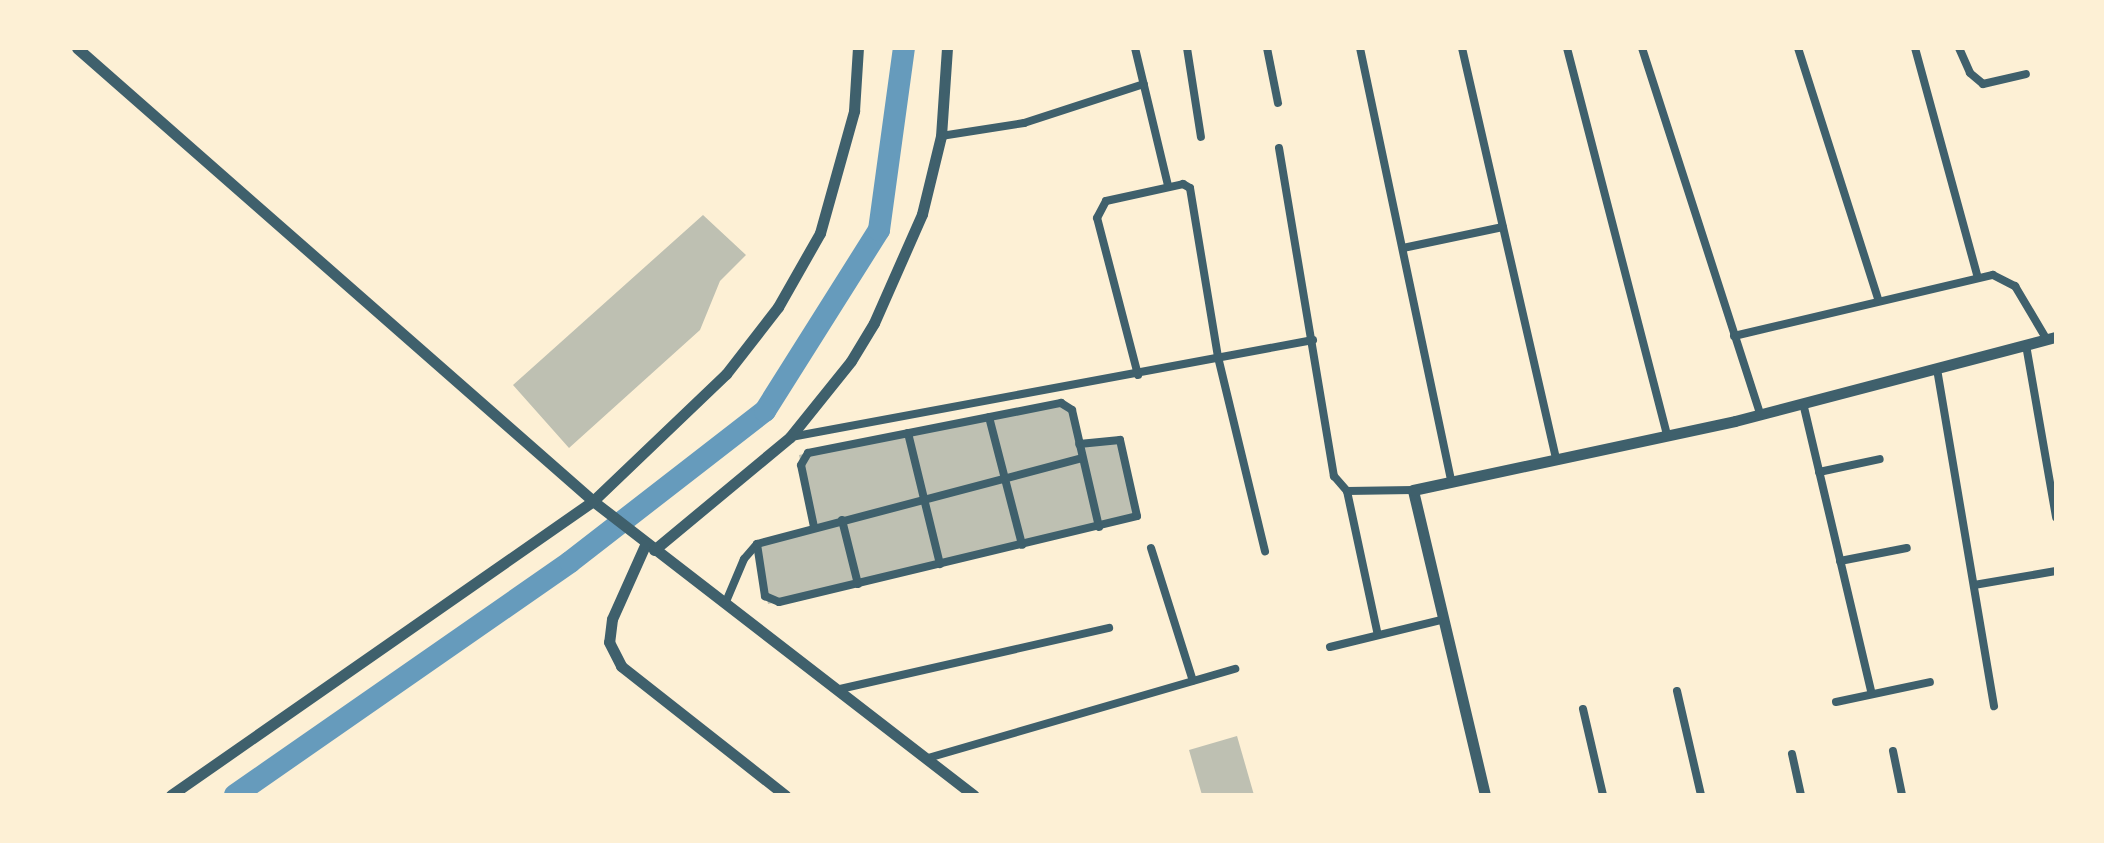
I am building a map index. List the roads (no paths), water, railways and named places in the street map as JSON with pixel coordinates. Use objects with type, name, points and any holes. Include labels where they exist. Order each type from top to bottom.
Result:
[{"type":"street","points":[[77,48],[593,501],[974,795]]},
{"type":"street","points":[[171,795],[593,501],[726,374],[796,280],[820,233],[837,183],[854,111],[858,48]]},
{"type":"street","points":[[785,795],[621,666],[609,642],[612,619],[650,546],[790,437],[851,361],[901,270],[922,214],[941,136],[947,48]]},
{"type":"street","points":[[1135,48],[1168,185]]},
{"type":"street","points":[[1187,48],[1201,137]]},
{"type":"street","points":[[1267,48],[1278,103]]},
{"type":"street","points":[[1360,48],[1451,479]]},
{"type":"street","points":[[1462,48],[1556,458]]},
{"type":"street","points":[[1567,48],[1667,435]]},
{"type":"street","points":[[1642,48],[1760,414]]},
{"type":"street","points":[[1798,48],[1878,298]]},
{"type":"street","points":[[1915,48],[1978,278]]},
{"type":"street","points":[[1959,48],[1970,73],[1983,84],[2026,74]]},
{"type":"street","points":[[941,136],[1024,123],[1144,84]]},
{"type":"street","points":[[1279,148],[1334,476],[1347,491],[1378,635]]},
{"type":"street","points":[[1138,375],[1097,218],[1106,201],[1168,185],[1190,188],[1218,357],[1265,551]]},
{"type":"street","points":[[1403,248],[1503,227]]},
{"type":"street","points":[[1347,491],[1413,490],[1451,479],[1667,435],[2052,338],[2015,286],[1993,275],[1878,298],[1734,336]]},
{"type":"street","points":[[790,437],[1138,375],[1313,340]]},
{"type":"street","points":[[2026,345],[2056,517]]},
{"type":"street","points":[[1937,369],[1994,706]]},
{"type":"street","points":[[814,527],[803,457],[1061,403],[1072,410],[1099,527]]},
{"type":"street","points":[[1803,403],[1872,694]]},
{"type":"street","points":[[989,417],[1022,545]]},
{"type":"street","points":[[908,433],[940,564]]},
{"type":"street","points":[[757,544],[765,596],[773,602],[1137,516],[1124,446],[1114,438],[1079,444]]},
{"type":"street","points":[[725,604],[744,559],[757,544],[1082,458]]},
{"type":"street","points":[[1819,472],[1880,459]]},
{"type":"street","points":[[1413,490],[1485,795]]},
{"type":"street","points":[[842,520],[858,584]]},
{"type":"street","points":[[1151,548],[1193,681]]},
{"type":"street","points":[[1840,561],[1907,548]]},
{"type":"street","points":[[1974,585],[2056,571]]},
{"type":"street","points":[[1330,647],[1445,619]]},
{"type":"street","points":[[840,689],[1109,628]]},
{"type":"street","points":[[928,758],[1235,669]]},
{"type":"street","points":[[1836,702],[1930,682]]},
{"type":"street","points":[[1677,691],[1701,795]]},
{"type":"street","points":[[1583,709],[1603,795]]},
{"type":"street","points":[[1893,751],[1902,795]]},
{"type":"street","points":[[1792,754],[1801,795]]},
{"type":"waterway","points":[[235,795],[570,562],[765,411],[879,230],[904,48]]}]
